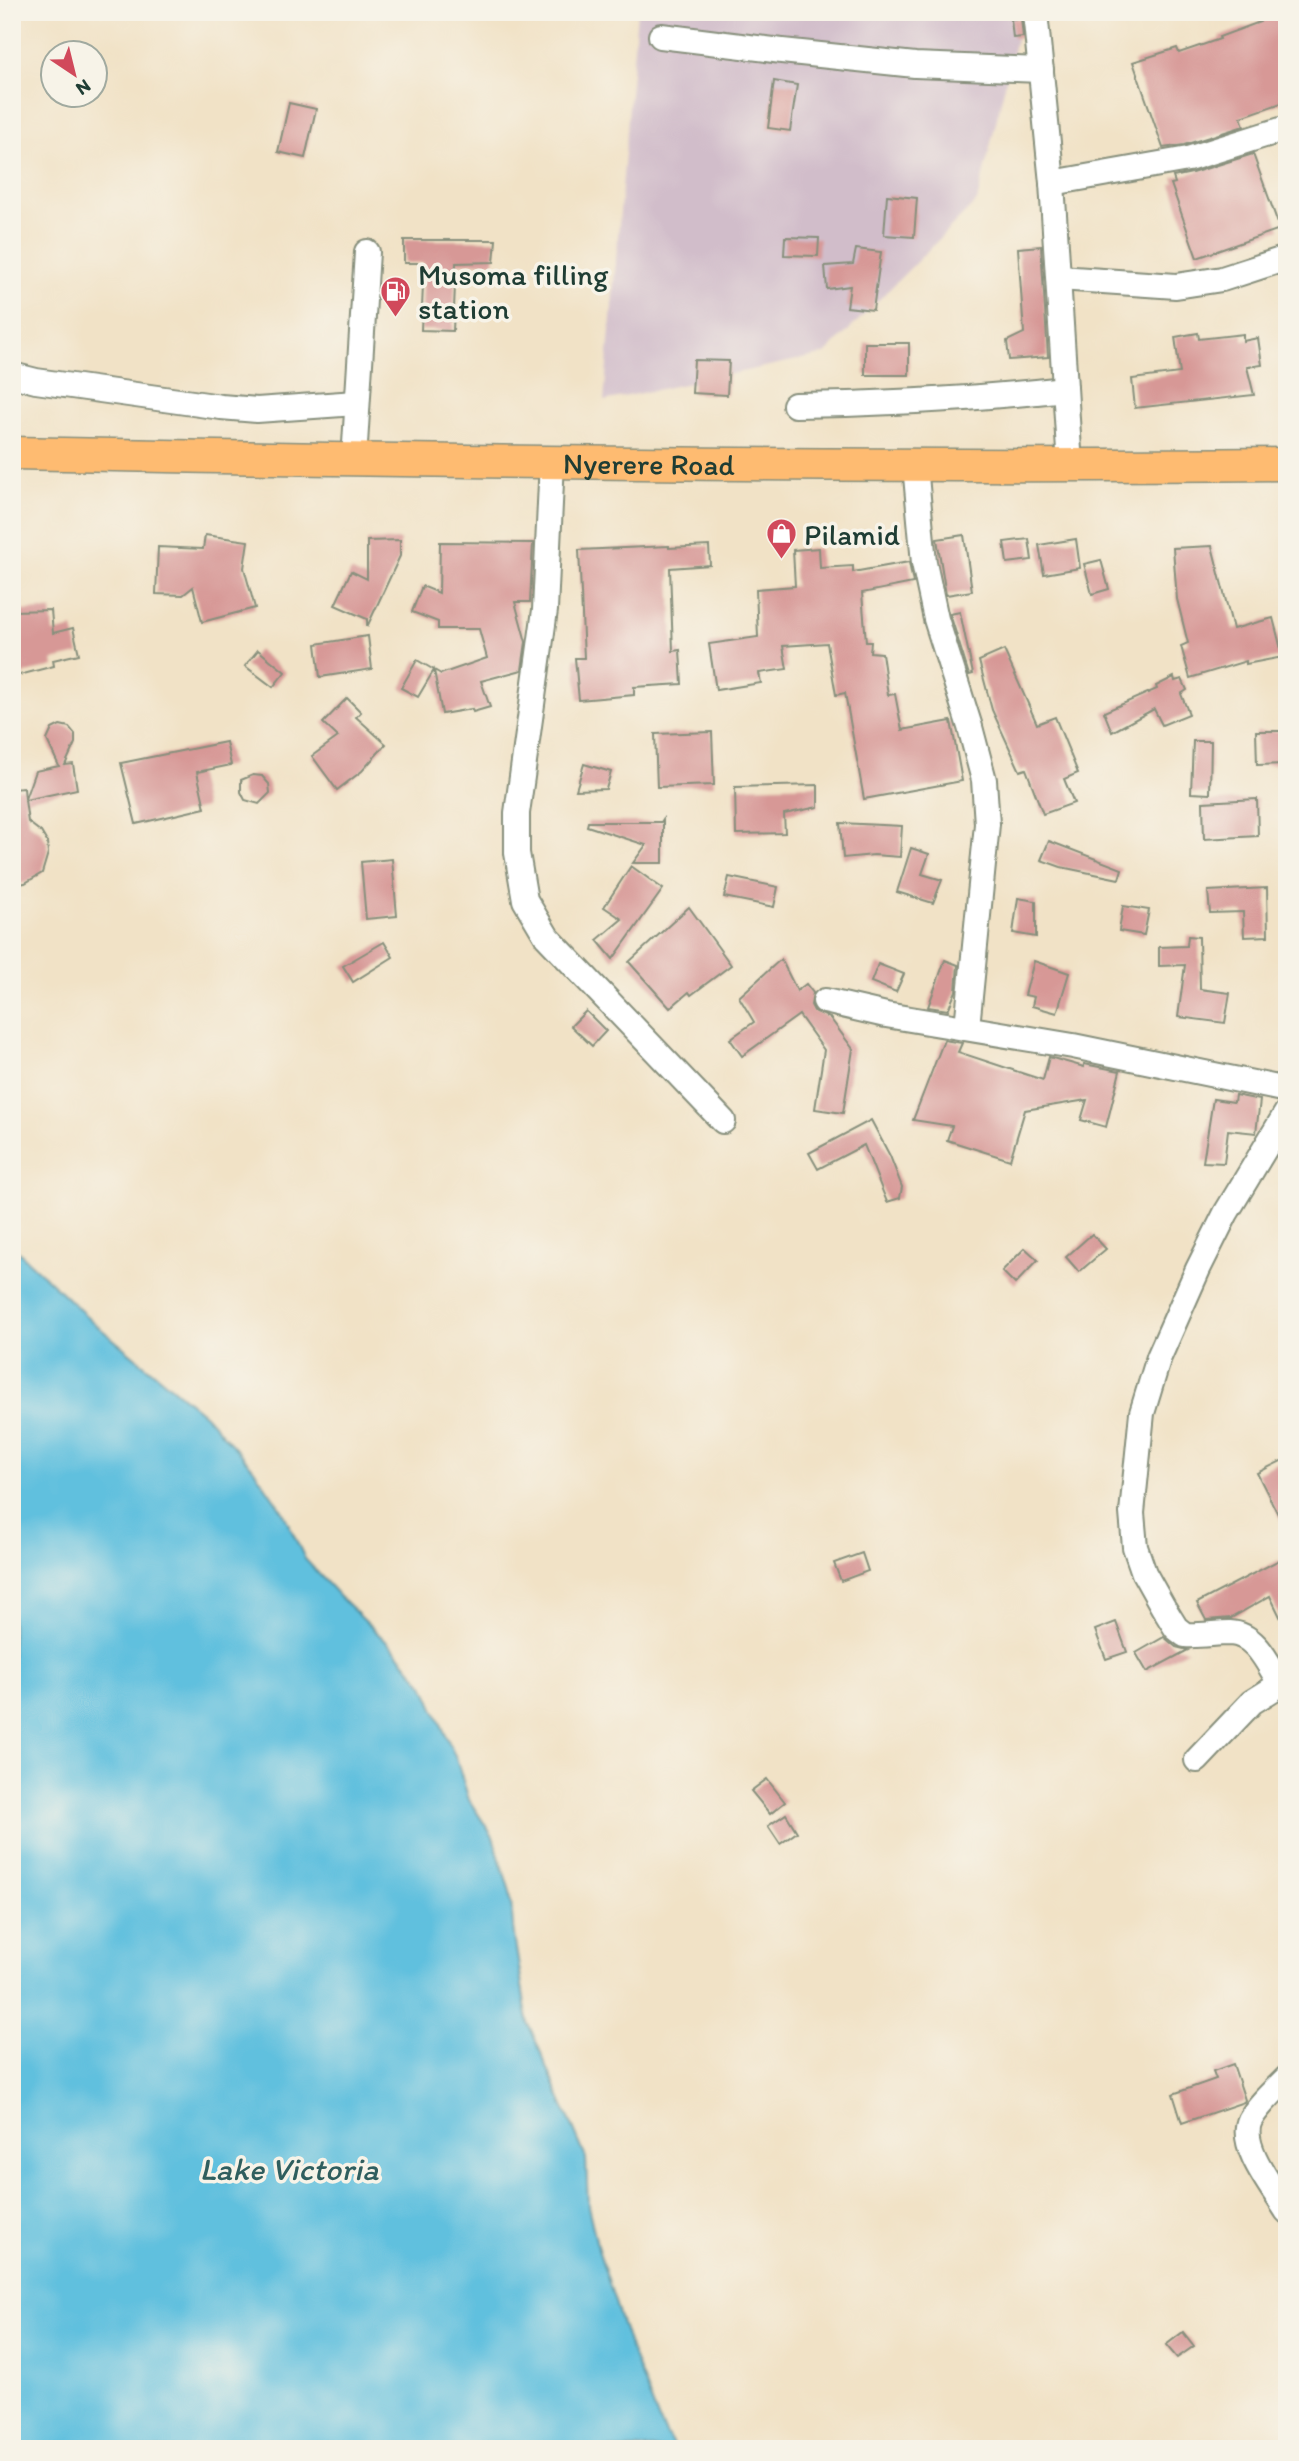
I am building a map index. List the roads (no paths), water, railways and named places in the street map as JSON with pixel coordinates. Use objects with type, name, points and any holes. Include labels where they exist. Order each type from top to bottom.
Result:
[{"type":"main road","name":"Nyerere Road","points":[[12,453],[354,460],[915,465],[1287,464]]},
{"type":"street","points":[[1035,12],[1052,183],[1070,466]]},
{"type":"street","points":[[661,36],[915,65],[1041,70]]},
{"type":"street","points":[[1052,183],[1188,159],[1287,128]]},
{"type":"street","points":[[354,460],[367,252]]},
{"type":"street","points":[[1059,278],[1177,286],[1222,279],[1287,258]]},
{"type":"street","points":[[12,375],[195,405],[257,410],[356,403]]},
{"type":"street","points":[[795,405],[956,400],[1065,389]]},
{"type":"street","points":[[552,461],[545,610],[517,813],[517,853],[525,900],[547,937],[723,1121]]},
{"type":"street","points":[[915,465],[925,563],[936,619],[984,780],[987,824],[967,1027]]},
{"type":"street","points":[[825,1001],[886,1015],[1073,1046],[1287,1090]]},
{"type":"street","points":[[1198,1760],[1252,1702],[1284,1682],[1244,1635],[1185,1635],[1176,1628],[1144,1573],[1135,1547],[1132,1513],[1142,1413],[1159,1357],[1198,1269],[1226,1213],[1287,1112]]},
{"type":"street","points":[[1287,2078],[1250,2120],[1247,2137],[1254,2156],[1287,2211]]},
{"type":"water","name":"Lake Victoria","points":[[12,1246],[95,1324],[205,1415],[253,1468],[283,1512],[305,1559],[395,1650],[424,1685],[457,1761],[469,1800],[493,1837],[510,1892],[528,2023],[586,2158],[588,2206],[598,2249],[628,2343],[659,2421],[675,2449],[12,2449]]},
{"type":"place","name":"Musoma filling station","points":[[395,318]]},
{"type":"place","name":"Pilamid","points":[[781,561]]}]
